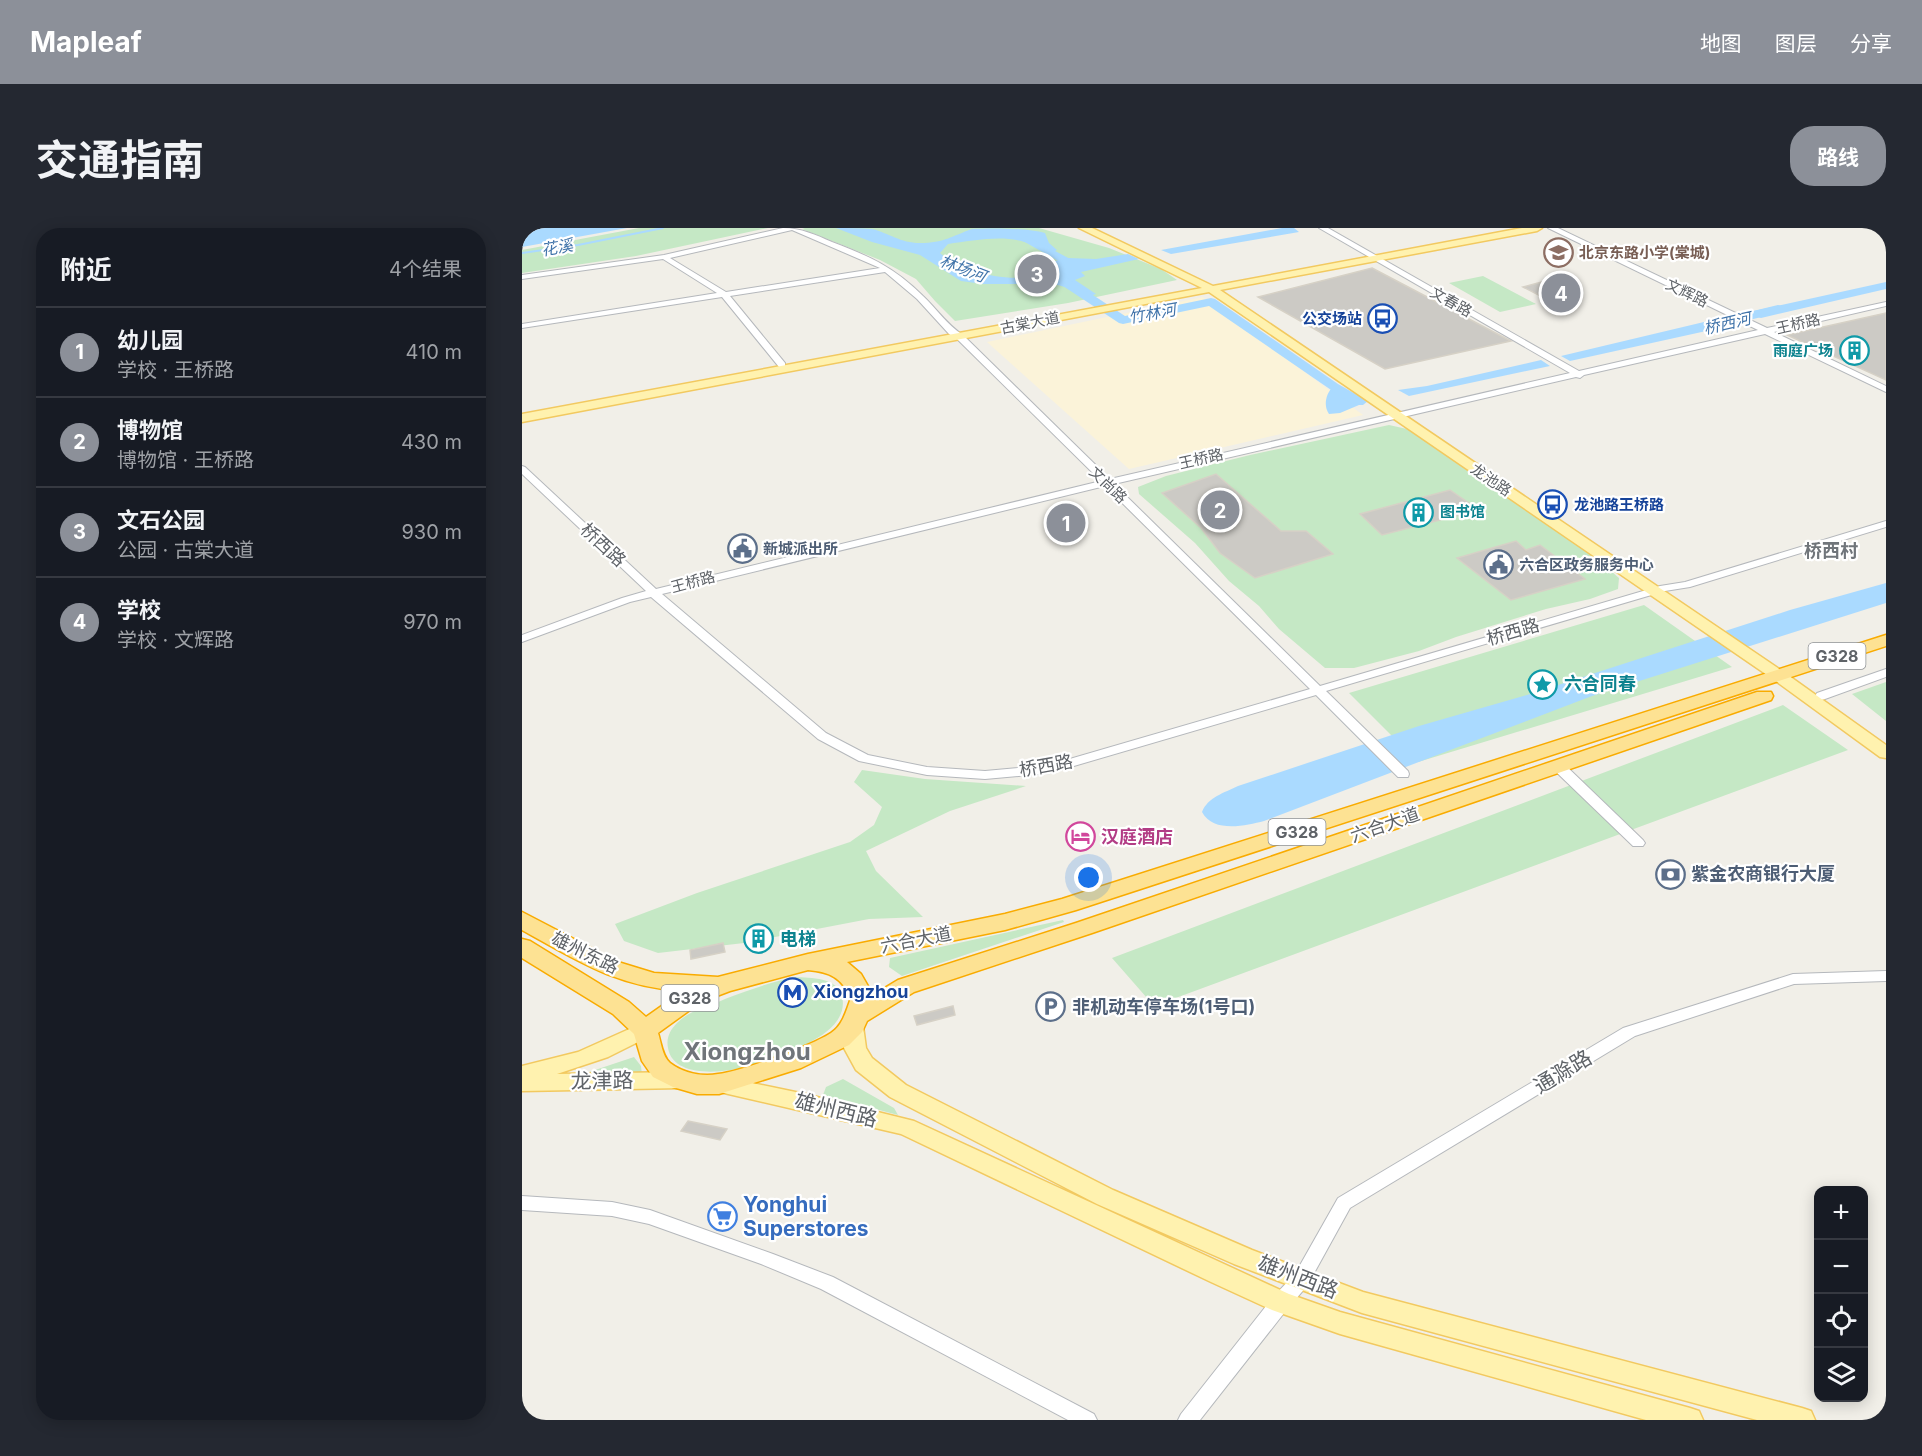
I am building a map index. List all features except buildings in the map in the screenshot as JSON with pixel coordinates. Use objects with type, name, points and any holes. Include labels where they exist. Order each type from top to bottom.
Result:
[{"type":"highway","name":"六合大道","points":[[854,1022],[906,986],[1084,928],[1558,766],[1791,680],[1886,640]]},
{"type":"highway","name":"六合大道","points":[[808,962],[1005,922],[1068,905],[1791,680],[1886,655]]},
{"type":"highway","name":"雄州东路","points":[[522,920],[610,968],[654,981],[723,984]]},
{"type":"highway","name":"雄州东路","points":[[522,947],[621,1008],[645,1030]]},
{"type":"highway","name":"G328","points":[[808,962],[833,963],[846,970],[863,998],[854,1022],[840,1039],[792,1060],[719,1084],[697,1084],[682,1080],[663,1070],[654,1061],[645,1030],[693,996],[723,984],[808,962]]},
{"type":"main road","name":"龙池路","points":[[1084,228],[1212,286]]},
{"type":"main road","name":"龙池路","points":[[1094,228],[1212,286],[1791,680],[1886,753]]},
{"type":"main road","name":"古棠大道","points":[[522,416],[1524,228]]},
{"type":"main road","name":"古棠大道","points":[[1371,256],[1537,228]]},
{"type":"main road","name":"古棠大道","points":[[522,416],[782,365],[956,335]]},
{"type":"main road","name":"龙池路","points":[[1791,680],[1821,696],[1886,742]]},
{"type":"main road","name":"雄州西路","points":[[854,1022],[855,1048],[864,1064],[898,1091],[1105,1197],[1301,1280],[1362,1302],[1802,1420]]},
{"type":"main road","name":"龙津路","points":[[522,1075],[551,1069],[587,1057],[622,1043],[645,1030]]},
{"type":"main road","name":"龙津路","points":[[522,1083],[682,1080]]},
{"type":"main road","name":"雄州西路","points":[[719,1084],[906,1127],[1281,1302],[1340,1323],[1690,1420]]},
{"type":"street","points":[[522,277],[664,257],[792,228]]},
{"type":"street","name":"文尚路","points":[[792,228],[874,261],[921,297],[956,335],[1104,482],[1320,689],[1403,774]]},
{"type":"street","name":"文春路","points":[[1324,228],[1580,375]]},
{"type":"street","name":"文辉路","points":[[1552,228],[1886,389]]},
{"type":"street","points":[[664,257],[724,294],[782,365]]},
{"type":"street","points":[[522,326],[887,269]]},
{"type":"street","name":"王桥路","points":[[522,639],[626,600],[1104,482],[1886,304]]},
{"type":"street","name":"桥西路","points":[[522,469],[654,593],[822,736],[864,758],[927,771],[985,775],[1050,769],[1659,589],[1686,585],[1886,524]]},
{"type":"street","points":[[1821,696],[1886,674]]},
{"type":"street","points":[[1558,766],[1638,843]]},
{"type":"street","name":"通滁路","points":[[1188,1420],[1301,1280],[1344,1203],[1629,1032],[1793,979],[1886,976]]},
{"type":"street","points":[[522,1203],[612,1209],[650,1217],[767,1259],[827,1283],[1087,1420]]},
{"type":"green space","points":[[639,228],[768,228],[636,256],[522,273],[522,250]]},
{"type":"green space","points":[[1039,228],[1109,248],[1161,269],[1177,280],[1068,303],[955,321],[916,279],[880,260],[802,229]]},
{"type":"green space","points":[[1483,276],[1536,304],[1500,312],[1449,283]]},
{"type":"green space","points":[[1389,425],[1407,429],[1597,559],[1619,578],[1618,589],[1456,637],[1419,651],[1354,668],[1325,668],[1279,629],[1259,606],[1229,581],[1195,543],[1139,494],[1138,487],[1166,476]]},
{"type":"green space","points":[[1644,605],[1732,667],[1418,762],[1349,693]]},
{"type":"green space","points":[[1886,682],[1886,721],[1852,694]]},
{"type":"green space","points":[[1783,705],[1848,750],[1154,1006],[1112,958]]},
{"type":"green space","points":[[862,770],[925,779],[1026,786],[950,811],[866,851],[876,871],[923,917],[869,919],[744,943],[658,953],[624,941],[615,924],[697,893],[850,842],[874,825],[882,807],[854,782]]},
{"type":"green space","points":[[1063,920],[1064,922],[902,976],[889,967],[890,958]]},
{"type":"green space","points":[[795,977],[823,980],[835,985],[839,990],[842,996],[842,1010],[835,1023],[824,1034],[793,1050],[738,1069],[714,1072],[690,1069],[680,1065],[672,1058],[668,1048],[669,1034],[672,1028],[688,1014],[751,989]]},
{"type":"green space","points":[[634,1057],[641,1066],[642,1075],[584,1076],[589,1072]]},
{"type":"green space","points":[[843,1079],[894,1108],[898,1115],[823,1095],[826,1087]]},
{"type":"sand","points":[[1203,297],[1363,415],[1129,469],[987,342]]},
{"type":"water","points":[[522,228],[627,228],[522,247]]},
{"type":"water","name":"林场河","points":[[836,228],[872,229],[906,241],[920,243],[942,240],[972,229],[1029,230],[1045,233],[1049,243],[1057,250],[1047,255],[1037,247],[1013,239],[987,239],[948,244],[940,253],[965,268],[980,273],[1014,278],[1044,273],[1055,266],[1055,261],[1068,258],[1096,259],[1128,254],[1139,259],[1081,272],[1085,276],[1075,280],[1096,294],[1083,298],[1065,287],[1054,284],[983,284],[961,281],[920,255],[872,242]]},
{"type":"water","points":[[1282,228],[1294,228],[1299,232],[1171,254],[1161,250]]},
{"type":"water","points":[[1886,282],[1886,289],[1761,318],[1745,313]]},
{"type":"water","points":[[1725,317],[1738,324],[1570,361],[1561,356]]},
{"type":"water","points":[[1541,360],[1550,366],[1409,396],[1398,390],[1427,386]]},
{"type":"water","points":[[1333,387],[1345,392],[1359,405],[1340,413],[1329,414],[1326,400]]},
{"type":"water","points":[[1886,583],[1886,603],[1592,696],[1264,821],[1239,826],[1221,825],[1207,819],[1202,812],[1212,799],[1238,786],[1419,726],[1527,695],[1790,610]]},
{"type":"waterway","name":"花溪","points":[[522,253],[578,245],[663,228]]},
{"type":"waterway","name":"竹林河","points":[[1027,239],[1068,262],[1061,279],[1123,320],[1211,302],[1333,387],[1358,402],[1361,401]]},
{"type":"waterway","name":"桥西河","points":[[1704,327],[1778,309]]},
{"type":"place","name":"北京东路小学(棠城)","points":[[1558,253]]},
{"type":"place","name":"文石公园","points":[[1037,274]]},
{"type":"place","name":"学校","points":[[1561,293]]},
{"type":"place","name":"公交场站","points":[[1383,319]]},
{"type":"place","name":"雨庭广场","points":[[1854,351]]},
{"type":"place","name":"龙池路王桥路","points":[[1553,505]]},
{"type":"place","name":"博物馆","points":[[1220,510]]},
{"type":"place","name":"图书馆","points":[[1419,512]]},
{"type":"place","name":"幼儿园","points":[[1066,523]]},
{"type":"place","name":"新城派出所","points":[[742,549]]},
{"type":"place","name":"六合区政务服务中心","points":[[1498,565]]},
{"type":"place","name":"六合同春","points":[[1543,684]]},
{"type":"place","name":"汉庭酒店","points":[[1080,837]]},
{"type":"place","name":"紫金农商银行大厦","points":[[1670,874]]},
{"type":"place","name":"电梯","points":[[759,939]]},
{"type":"place","name":"Xiongzhou","points":[[792,992]]},
{"type":"place","name":"非机动车停车场(1号口)","points":[[1051,1007]]},
{"type":"place","name":"Yonghui Superstores","points":[[722,1217]]},
{"type":"district","name":"桥西村","points":[[1831,551]]},
{"type":"district","name":"Xiongzhou","points":[[747,1052]]}]
